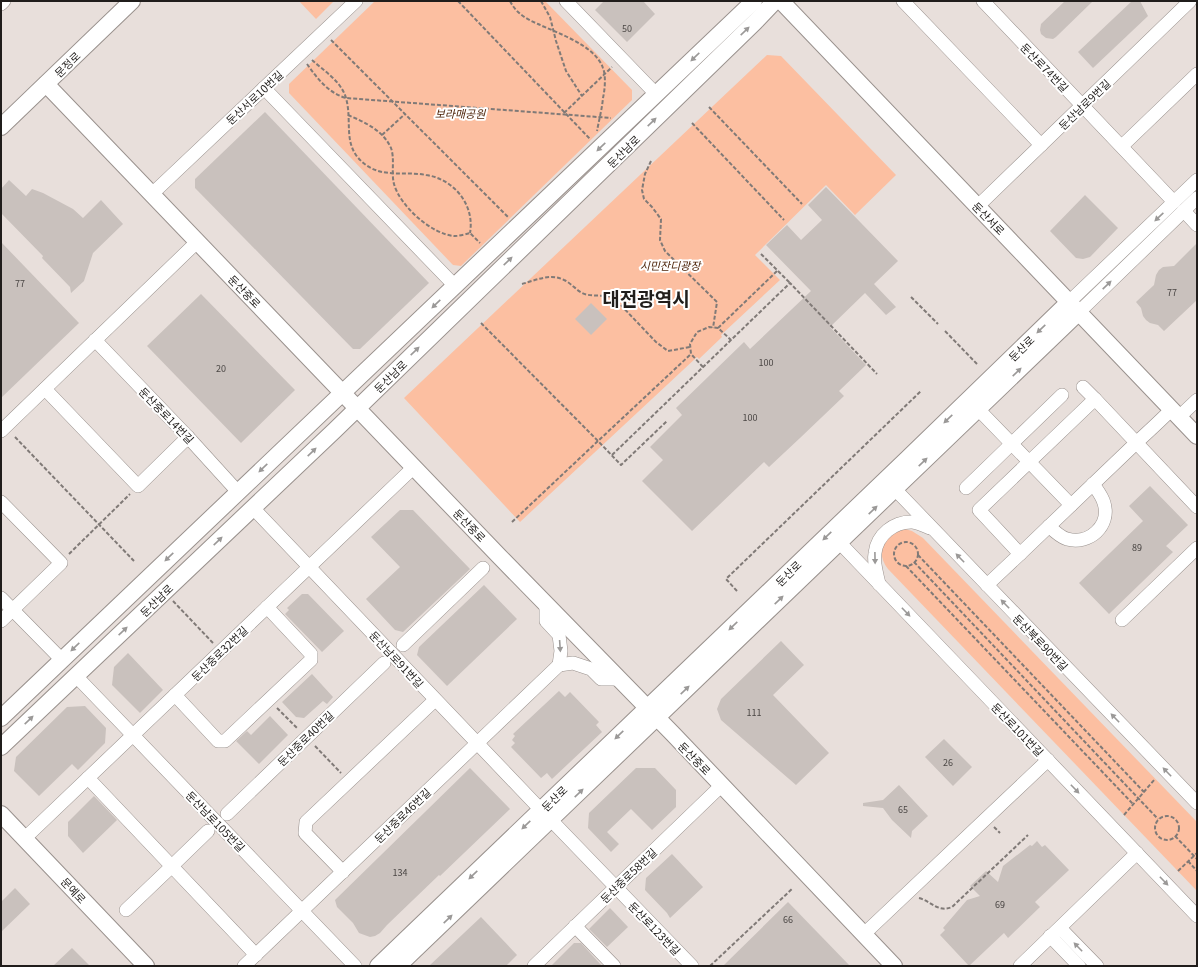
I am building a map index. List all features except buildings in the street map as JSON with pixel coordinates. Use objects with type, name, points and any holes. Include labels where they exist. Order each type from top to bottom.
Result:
[{"type":"main road","name":"둔산남로","points":[[1,718],[754,1]]},
{"type":"main road","name":"둔산남로","points":[[1,747],[357,408],[744,33],[775,1]]},
{"type":"main road","name":"둔산서로","points":[[781,1],[1197,436]]},
{"type":"main road","name":"문정로","points":[[1,127],[128,2]]},
{"type":"main road","name":"둔산중로","points":[[46,84],[722,785],[864,934],[888,964]]},
{"type":"main road","name":"둔산로","points":[[652,713],[839,542],[890,484],[978,409],[1074,307]]},
{"type":"main road","name":"둔산로","points":[[398,966],[546,815],[1074,307]]},
{"type":"main road","name":"문예로","points":[[1,814],[146,966]]},
{"type":"main road","name":"둔산로","points":[[378,966],[546,815]]},
{"type":"street","points":[[1,4],[4,1]]},
{"type":"street","name":"둔산서로10번길","points":[[152,194],[356,1]]},
{"type":"street","points":[[566,1],[656,94]]},
{"type":"street","points":[[903,1],[1041,145]]},
{"type":"street","name":"둔산로74번길","points":[[983,1],[1174,202]]},
{"type":"street","name":"둔산남로9번길","points":[[978,206],[1190,1]]},
{"type":"street","points":[[1122,146],[1197,74]]},
{"type":"street","points":[[264,88],[454,286]]},
{"type":"street","name":"둔산로","points":[[1074,307],[1174,202],[1197,180]]},
{"type":"street","name":"둔산로","points":[[1074,307],[1197,198]]},
{"type":"street","points":[[1184,211],[1197,225]]},
{"type":"street","points":[[1,431],[198,241]]},
{"type":"street","name":"둔산중로14번길","points":[[95,340],[188,437],[238,492]]},
{"type":"street","points":[[1083,388],[1197,507]]},
{"type":"street","points":[[45,389],[138,486],[188,437]]},
{"type":"street","points":[[966,488],[1062,395]]},
{"type":"street","points":[[1020,554],[979,510],[1094,399]]},
{"type":"street","points":[[987,586],[1136,443],[1175,413],[1197,400]]},
{"type":"street","points":[[978,409],[1071,505]]},
{"type":"street","name":"둔산중로32번길","points":[[25,838],[414,467]]},
{"type":"street","name":"둔산북로90번길","points":[[890,484],[987,586],[1196,799]]},
{"type":"street","points":[[1049,526],[1065,538],[1075,540],[1085,539],[1094,535],[1100,528],[1106,512],[1104,503],[1093,484]]},
{"type":"street","points":[[1,502],[61,562],[1,621]]},
{"type":"street","name":"둔산남로91번길","points":[[253,508],[546,815]]},
{"type":"street","points":[[880,584],[875,565],[875,553],[878,542],[885,532],[893,526],[913,522],[933,530]]},
{"type":"street","name":"둔산로101번길","points":[[839,542],[1197,916]]},
{"type":"street","points":[[1122,620],[1197,548]]},
{"type":"street","points":[[403,645],[483,568]]},
{"type":"street","points":[[1,598],[62,660]]},
{"type":"street","points":[[546,604],[546,621],[559,635],[561,651],[559,665],[573,664],[591,669],[601,679],[620,680]]},
{"type":"street","points":[[175,695],[218,741],[225,741],[306,665],[311,660],[311,654],[267,607]]},
{"type":"street","name":"둔산중로40번길","points":[[226,814],[384,663]]},
{"type":"street","name":"둔산중로46번길","points":[[244,966],[559,665]]},
{"type":"street","name":"둔산남로105번길","points":[[76,676],[355,966]]},
{"type":"street","points":[[343,872],[304,833],[306,822],[435,700]]},
{"type":"street","points":[[864,934],[1048,760]]},
{"type":"street","points":[[88,778],[256,955]]},
{"type":"street","name":"둔산중로58번길","points":[[534,966],[722,785]]},
{"type":"street","name":"둔산로123번길","points":[[546,815],[692,966]]},
{"type":"street","points":[[126,910],[208,831]]},
{"type":"street","points":[[1020,966],[1137,853]]},
{"type":"street","points":[[575,926],[614,966]]},
{"type":"street","points":[[1055,932],[1079,966]]},
{"type":"street","points":[[1055,932],[1097,966]]},
{"type":"path","points":[[458,1],[564,113],[593,141]]},
{"type":"path","points":[[510,1],[513,8],[527,19],[586,48],[602,67],[604,76],[604,98],[597,131]]},
{"type":"path","points":[[542,1],[550,17],[566,72],[582,96]]},
{"type":"path","points":[[331,40],[511,220]]},
{"type":"path","points":[[311,59],[334,79],[346,98],[350,146],[356,156],[366,165],[374,169],[394,173],[426,174],[445,182],[462,196],[471,214],[472,223],[470,233]]},
{"type":"path","points":[[307,64],[320,81],[338,96],[346,98],[616,118]]},
{"type":"path","points":[[564,113],[612,67]]},
{"type":"path","points":[[709,107],[802,204]]},
{"type":"path","points":[[382,135],[405,114]]},
{"type":"path","points":[[348,115],[367,124],[382,135],[391,148],[394,183],[398,195],[418,218],[444,233],[455,236],[470,233]]},
{"type":"path","points":[[692,123],[784,220]]},
{"type":"path","points":[[651,162],[645,174],[642,190],[644,199],[652,207],[660,219],[660,240],[665,251],[717,302],[713,328]]},
{"type":"path","points":[[470,233],[483,247]]},
{"type":"path","points":[[761,254],[877,374]]},
{"type":"path","points":[[703,367],[691,354],[690,344],[697,332],[709,327],[718,328],[777,271]]},
{"type":"path","points":[[522,284],[554,277],[564,280],[582,293],[596,296],[609,295],[615,299],[656,342],[668,351],[690,347]]},
{"type":"path","points":[[612,455],[790,283]]},
{"type":"path","points":[[911,297],[938,324]]},
{"type":"path","points":[[481,323],[621,465],[667,421]]},
{"type":"path","points":[[718,328],[730,340]]},
{"type":"path","points":[[945,332],[977,364]]},
{"type":"path","points":[[512,522],[691,354]]},
{"type":"path","points":[[738,591],[726,579],[922,391]]},
{"type":"path","points":[[15,437],[134,561]]},
{"type":"path","points":[[61,562],[138,486]]},
{"type":"path","points":[[1133,804],[906,566],[899,563],[894,556],[894,552],[898,545],[904,542],[912,543],[917,548],[918,555],[1144,792]]},
{"type":"path","points":[[906,566],[914,562],[918,555]]},
{"type":"path","points":[[914,562],[1158,819]]},
{"type":"path","points":[[172,600],[214,644]]},
{"type":"path","points":[[1124,815],[1155,779]]},
{"type":"path","points":[[1167,815],[1174,818],[1179,824],[1176,836],[1169,840],[1165,840],[1157,836],[1154,828],[1158,819],[1167,815]]},
{"type":"path","points":[[916,899],[922,898],[932,905],[943,909],[952,907],[1028,835]]},
{"type":"path","points":[[1176,836],[1197,859]]},
{"type":"path","points":[[1178,871],[1197,853]]},
{"type":"path","points":[[1188,861],[1197,871]]},
{"type":"path","points":[[710,966],[792,888]]},
{"type":"green space","points":[[299,1],[334,1],[316,19]]},
{"type":"green space","name":"보라매공원","points":[[375,1],[545,1],[632,90],[632,100],[461,266],[453,265],[289,93],[289,84]]},
{"type":"green space","name":"시민잔디광장","points":[[767,55],[781,56],[896,175],[855,215],[826,185],[755,255],[780,280],[721,335],[722,337],[699,359],[697,357],[520,522],[404,398]]},
{"type":"green space","points":[[905,529],[912,531],[923,538],[1197,822],[1197,891],[888,569],[882,556],[884,544],[892,534]]},
{"type":"district","name":"대전광역시","points":[[646,297]]}]
